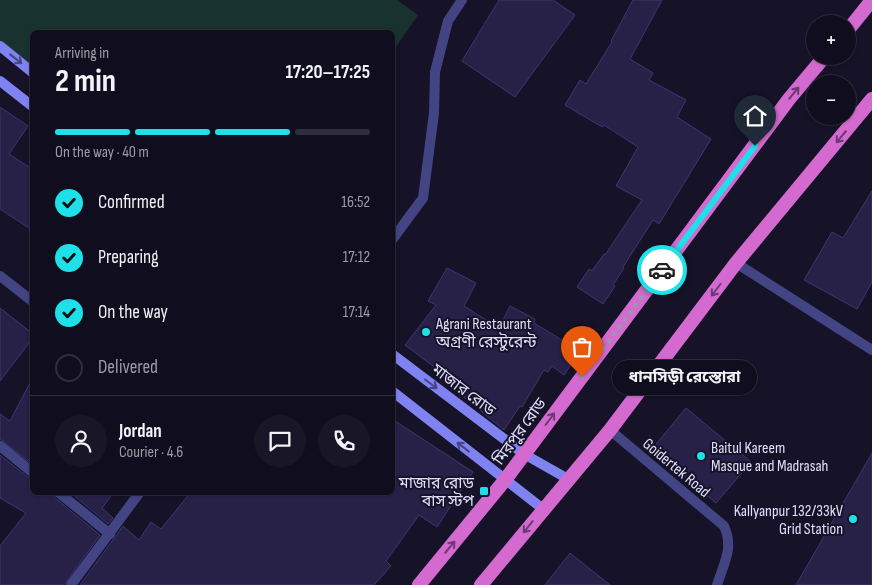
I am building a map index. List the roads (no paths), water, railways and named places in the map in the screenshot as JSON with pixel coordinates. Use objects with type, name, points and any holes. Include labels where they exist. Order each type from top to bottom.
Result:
[{"type":"highway","points":[[856,20],[872,0]]},
{"type":"highway","name":"মিরপুর রোড","points":[[419,585],[505,480],[789,99],[817,65]]},
{"type":"highway","points":[[481,585],[610,430],[736,263],[872,99]]},
{"type":"main road","points":[[0,46],[30,70]]},
{"type":"main road","points":[[0,81],[30,104]]},
{"type":"main road","name":"মাজার রোড","points":[[395,356],[524,454],[568,479]]},
{"type":"main road","points":[[395,393],[543,509]]},
{"type":"street","points":[[395,236],[423,198],[434,113],[435,72],[448,22],[462,0]]},
{"type":"street","points":[[736,263],[872,350]]},
{"type":"street","points":[[0,276],[30,299]]},
{"type":"street","name":"Goidertek Road","points":[[610,430],[724,526],[729,538],[728,551],[717,585]]},
{"type":"street","points":[[0,446],[30,470]]},
{"type":"street","points":[[62,495],[110,534]]},
{"type":"street","points":[[71,585],[138,495]]},
{"type":"place","name":"Agrani Restaurant অগ্রণী রেস্টুরেন্ট","points":[[426,332]]},
{"type":"place","name":"ধানসিড়ী রেস্তোরা","points":[[582,377]]},
{"type":"place","name":"Baitul Kareem Masque and Madrasah","points":[[701,456]]},
{"type":"place","name":"মাজার রোড বাস স্টপ","points":[[484,491]]},
{"type":"place","name":"Kallyanpur 132/33kV Grid Station","points":[[853,519]]}]
